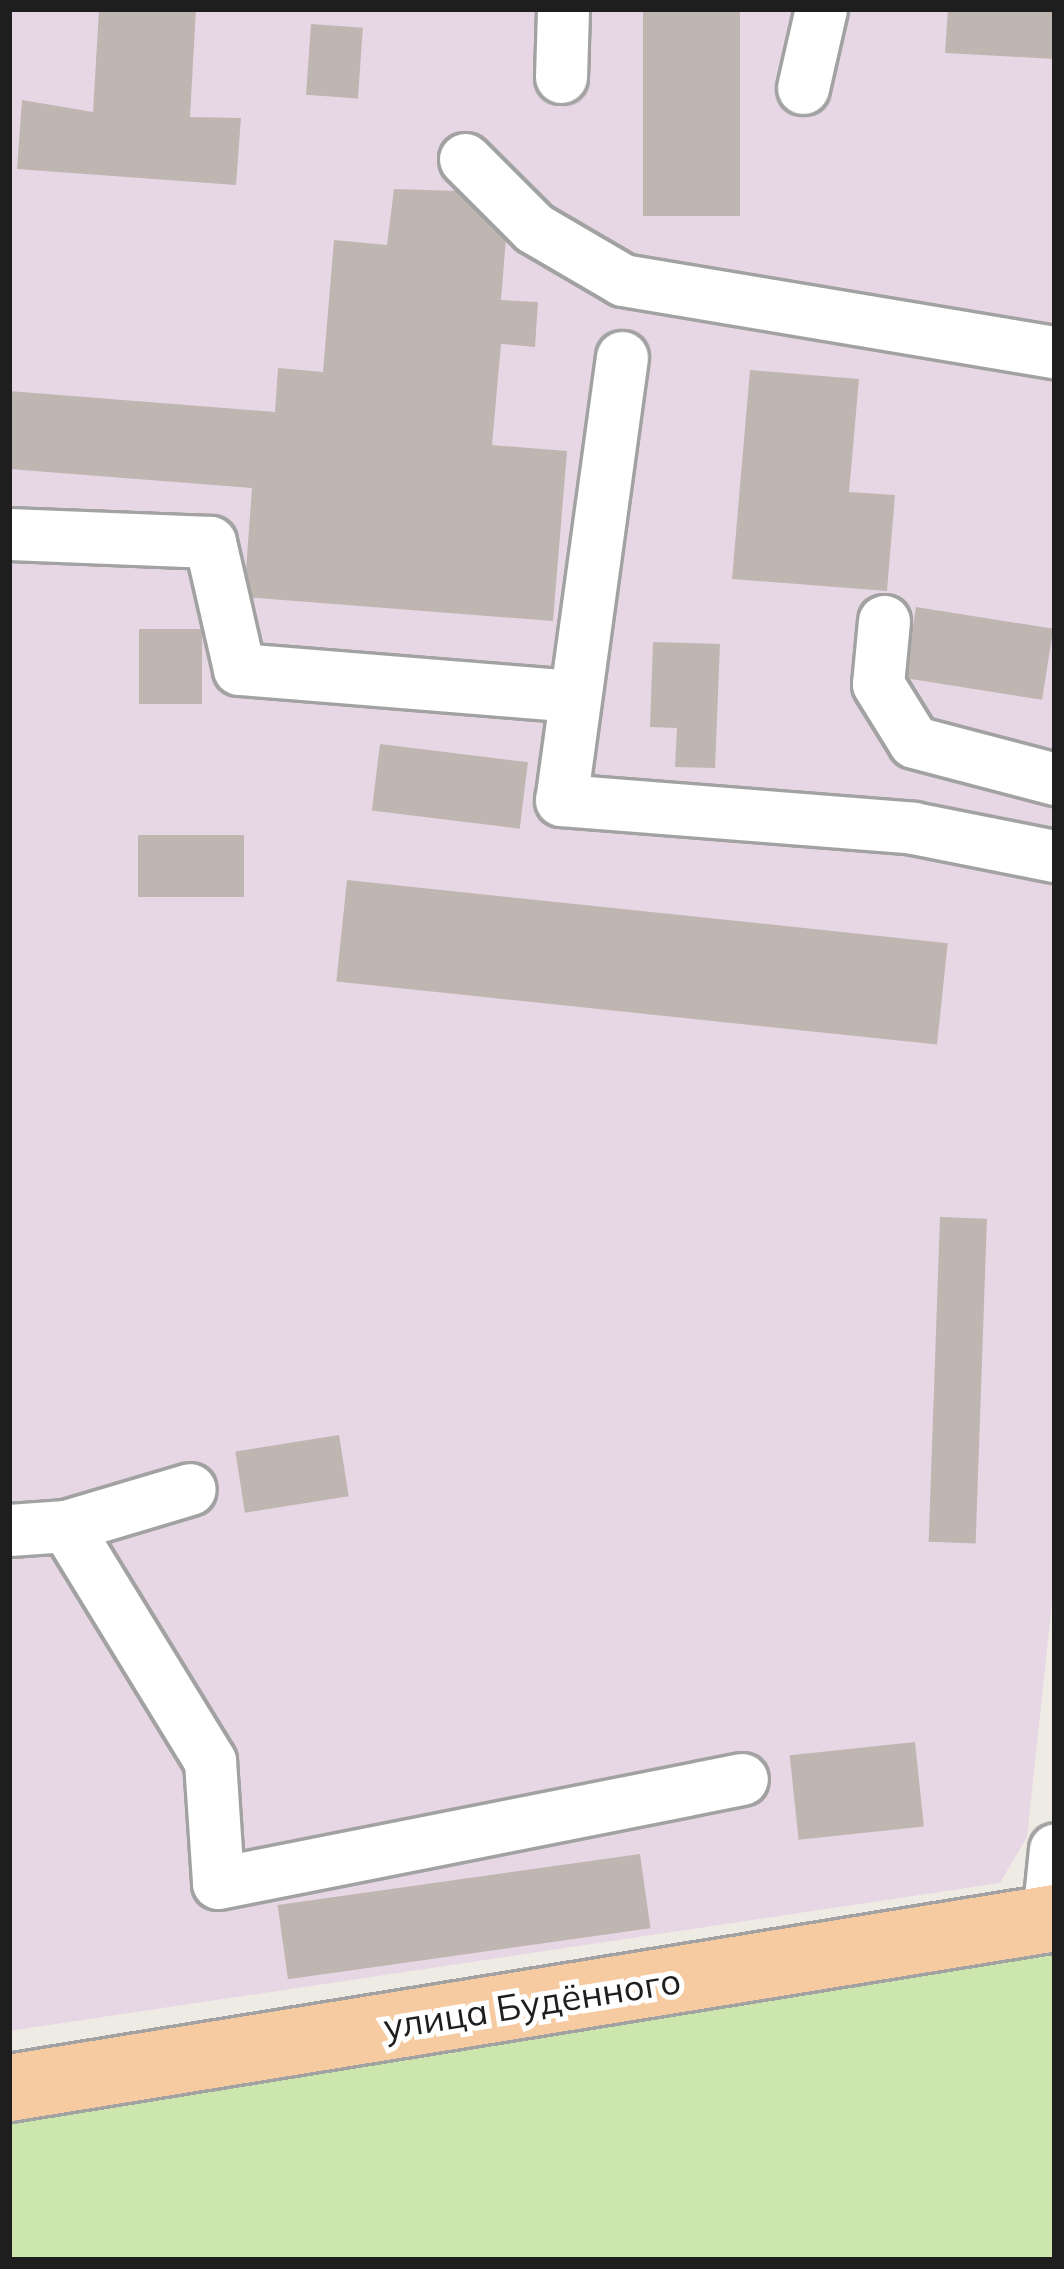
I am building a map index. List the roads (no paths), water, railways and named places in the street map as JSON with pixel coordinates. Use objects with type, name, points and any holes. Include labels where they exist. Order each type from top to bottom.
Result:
[{"type":"main road","name":"улица Будённого","points":[[9,2088],[1052,1918]]},
{"type":"street","points":[[560,76],[562,9]]},
{"type":"street","points":[[803,88],[821,9]]},
{"type":"street","points":[[465,159],[534,228],[623,280],[1055,352]]},
{"type":"street","points":[[622,357],[561,800],[914,828],[1055,856]]},
{"type":"street","points":[[9,534],[210,542],[239,669],[575,696]]},
{"type":"street","points":[[884,621],[878,684],[914,742],[1055,779]]},
{"type":"street","points":[[9,1530],[66,1526],[190,1489]]},
{"type":"street","points":[[66,1526],[210,1761],[218,1883],[742,1779]]},
{"type":"street","points":[[1052,1918],[1055,1850]]}]
